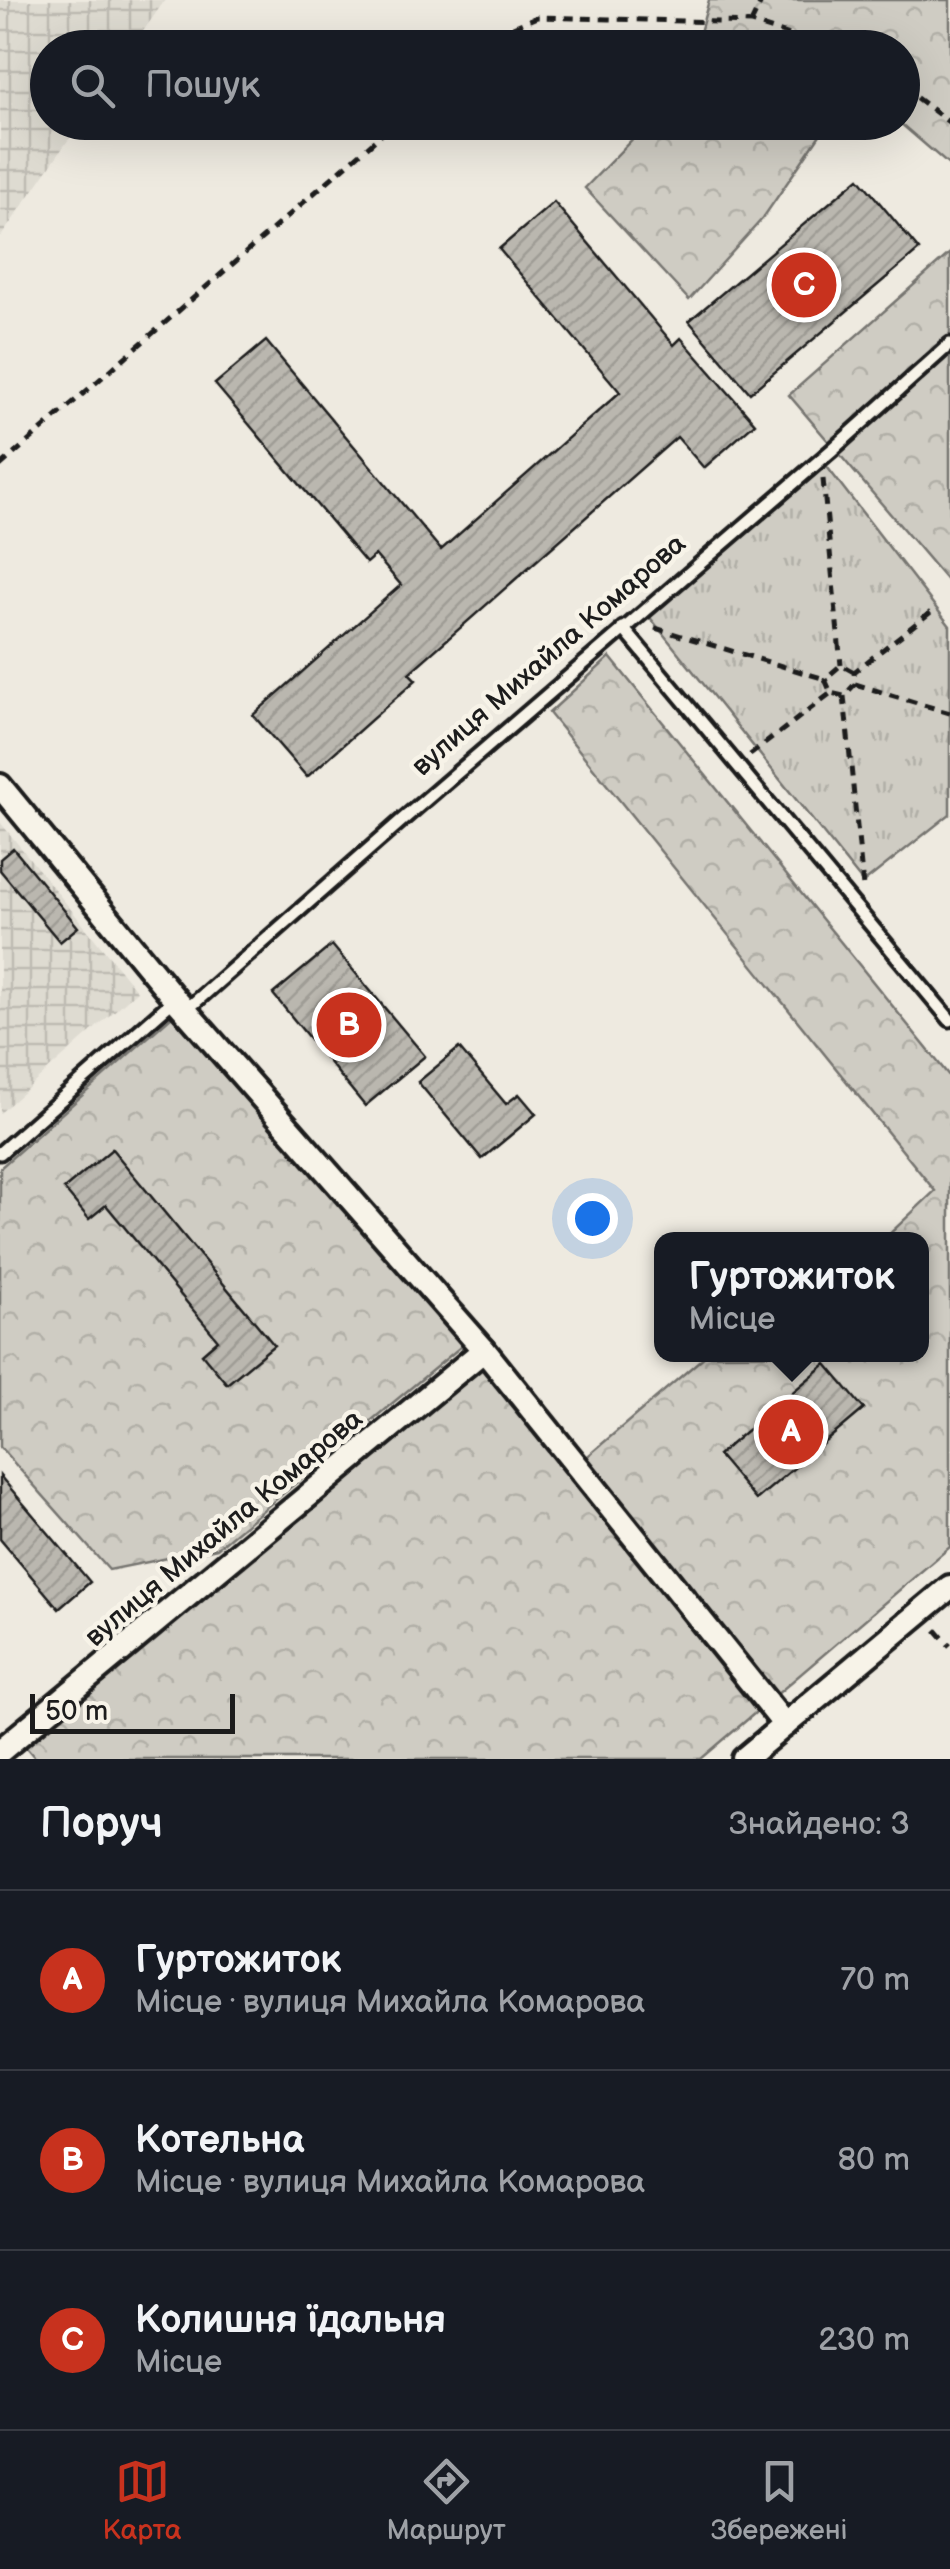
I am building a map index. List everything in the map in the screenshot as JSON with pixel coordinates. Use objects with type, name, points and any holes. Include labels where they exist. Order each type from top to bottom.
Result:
[{"type":"street","points":[[0,786],[180,1005],[484,1350],[784,1725]]},
{"type":"street","name":"вулиця Михайла Комарова","points":[[0,1751],[484,1350]]},
{"type":"street","points":[[744,1759],[950,1586]]},
{"type":"lane","name":"вулиця Михайла Комарова","points":[[0,1154],[821,459],[950,344]]},
{"type":"lane","points":[[627,624],[736,766],[950,1020]]},
{"type":"path","points":[[751,22],[762,0]]},
{"type":"path","points":[[508,30],[537,17],[751,22],[776,30]]},
{"type":"path","points":[[920,100],[950,123]]},
{"type":"path","points":[[0,466],[375,140]]},
{"type":"path","points":[[821,459],[841,666]]},
{"type":"path","points":[[854,672],[936,608]]},
{"type":"path","points":[[627,624],[825,679]]},
{"type":"path","points":[[841,666],[854,672]]},
{"type":"path","points":[[825,679],[841,666]]},
{"type":"path","points":[[854,672],[855,684],[844,696],[864,920]]},
{"type":"path","points":[[825,679],[831,693]]},
{"type":"path","points":[[855,684],[950,713]]},
{"type":"path","points":[[736,766],[831,693]]},
{"type":"path","points":[[831,693],[844,696]]},
{"type":"shaded area","points":[[0,0],[165,0],[144,30],[30,30],[30,140],[68,140],[0,238]]},
{"type":"shaded area","points":[[0,822],[137,991],[0,1113]]},
{"type":"green space","points":[[709,0],[950,0],[950,166],[920,140],[920,30],[701,30]]},
{"type":"green space","points":[[632,140],[816,140],[763,218],[689,300],[585,188]]},
{"type":"green space","points":[[950,253],[950,584],[789,395]]},
{"type":"green space","points":[[821,459],[950,626],[950,814],[863,883],[644,610]]},
{"type":"green space","points":[[610,657],[950,1077],[950,1547],[701,1759],[36,1759],[24,1745],[478,1365],[568,1473],[698,1362],[929,1362],[929,1232],[891,1232],[935,1191],[549,713]]},
{"type":"green space","points":[[172,1016],[464,1344],[217,1548],[109,1570],[0,1447],[0,1168]]},
{"type":"building","points":[[859,178],[919,250],[750,393],[689,321]]},
{"type":"building","points":[[554,202],[674,345],[681,338],[755,423],[704,468],[677,437],[409,673],[416,680],[307,777],[253,715],[401,585],[375,555],[366,563],[215,384],[266,341],[441,550],[620,392],[499,249]]},
{"type":"building","points":[[13,848],[78,927],[60,942],[0,870],[0,859]]},
{"type":"building","points":[[332,945],[425,1056],[365,1106],[273,994]]},
{"type":"building","points":[[459,1048],[506,1104],[519,1094],[536,1114],[482,1159],[418,1082]]},
{"type":"building","points":[[112,1149],[274,1345],[227,1384],[202,1354],[218,1340],[106,1205],[89,1219],[64,1189]]},
{"type":"building","points":[[826,1364],[864,1409],[756,1500],[718,1455]]},
{"type":"building","points":[[0,1476],[90,1582],[59,1609],[0,1539]]},
{"type":"place","name":"Колишня їдальня","points":[[804,285]]},
{"type":"place","name":"Котельна","points":[[349,1025]]},
{"type":"place","name":"Гуртожиток","points":[[791,1432]]}]
